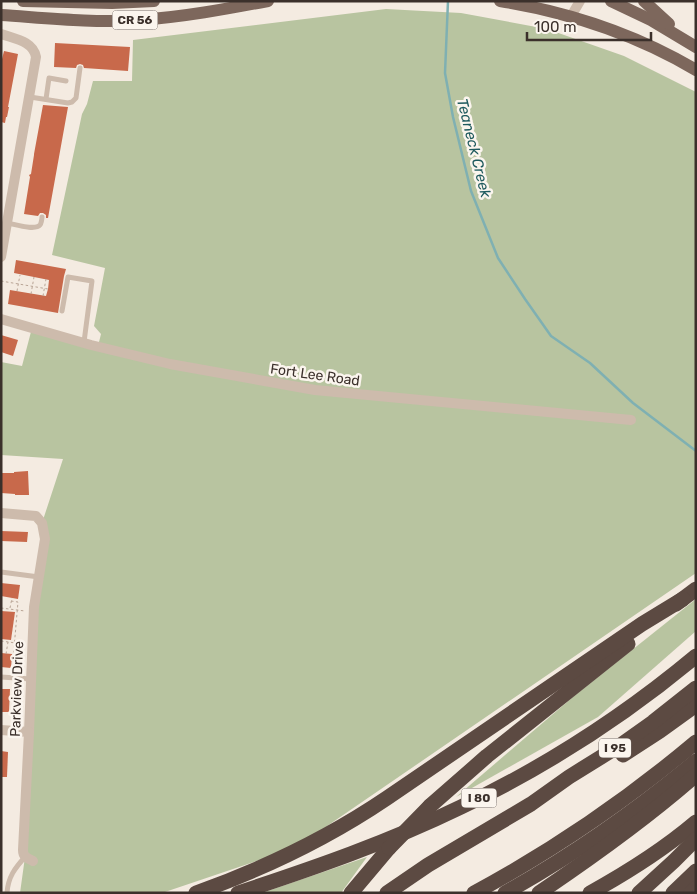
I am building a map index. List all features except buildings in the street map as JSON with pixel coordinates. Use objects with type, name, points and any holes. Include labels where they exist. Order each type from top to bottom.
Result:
[{"type":"highway","points":[[350,893],[389,848],[430,806],[487,756],[696,589]]},
{"type":"highway","points":[[196,893],[268,864],[307,846],[350,822],[642,624],[683,599]]},
{"type":"highway","name":"I 80","points":[[238,893],[364,849],[434,820],[485,795],[543,763],[591,733],[638,701],[696,656]]},
{"type":"highway","name":"I 95","points":[[387,893],[428,865],[531,804],[638,733],[696,688]]},
{"type":"highway","name":"I 95","points":[[531,804],[574,784],[660,732],[696,705]]},
{"type":"highway","points":[[474,893],[536,858],[598,818],[696,742]]},
{"type":"highway","points":[[505,893],[599,836],[696,761]]},
{"type":"highway","points":[[540,893],[629,830],[696,775]]},
{"type":"highway","points":[[590,893],[644,862],[696,822]]},
{"type":"highway","points":[[639,893],[696,839]]},
{"type":"highway","points":[[673,893],[696,871]]},
{"type":"highway","points":[[691,893],[696,888]]},
{"type":"main road","name":"CR 56","points":[[23,1],[112,3],[154,1]]},
{"type":"main road","name":"CR 56","points":[[1,15],[79,21],[131,21],[182,16],[268,1]]},
{"type":"main road","points":[[500,1],[533,8],[608,30],[650,46],[696,70]]},
{"type":"main road","points":[[611,1],[651,20],[692,44]]},
{"type":"main road","points":[[644,1],[692,44]]},
{"type":"street","points":[[570,18],[571,1]]},
{"type":"street","points":[[570,18],[580,1]]},
{"type":"street","points":[[1,34],[30,45],[35,51],[36,57],[5,224],[2,251]]},
{"type":"street","name":"Fort Lee Road","points":[[1,319],[87,344],[170,364],[315,390],[631,420]]},
{"type":"street","name":"Parkview Drive","points":[[1,513],[36,516],[42,523],[45,539],[34,607],[30,732],[23,850],[23,854],[29,859]]},
{"type":"street","points":[[1,730],[30,732]]},
{"type":"lane","points":[[29,96],[68,103],[72,102],[76,98],[80,68]]},
{"type":"lane","points":[[46,99],[49,78],[66,81]]},
{"type":"lane","points":[[5,224],[37,228],[41,224],[42,217]]},
{"type":"lane","points":[[62,311],[68,277],[92,282],[87,344]]},
{"type":"lane","points":[[1,572],[39,577]]},
{"type":"lane","points":[[1,677],[32,679]]},
{"type":"lane","points":[[7,893],[10,876],[15,868],[29,859]]},
{"type":"path","points":[[17,291],[20,274]]},
{"type":"path","points":[[31,294],[34,277]]},
{"type":"path","points":[[43,296],[46,279]]},
{"type":"path","points":[[1,281],[48,289]]},
{"type":"path","points":[[10,609],[12,598]]},
{"type":"path","points":[[11,601],[18,602],[12,660]]},
{"type":"path","points":[[1,608],[26,611]]},
{"type":"path","points":[[1,641],[23,644]]},
{"type":"path","points":[[6,654],[8,642]]},
{"type":"green space","points":[[386,9],[461,13],[547,29],[624,56],[696,92],[696,573],[295,848],[162,893],[20,893],[25,857],[42,523],[63,459],[1,455],[1,362],[22,366],[32,328],[98,346],[101,334],[94,326],[105,268],[52,255],[82,114],[87,104],[93,81],[132,81],[133,40]]},
{"type":"green space","points":[[696,599],[696,631],[598,717],[456,797],[573,697]]},
{"type":"green space","points":[[367,857],[341,893],[262,893]]},
{"type":"waterway","name":"Teaneck Creek","points":[[448,1],[445,73],[453,117],[471,191],[498,258],[551,336],[590,363],[633,403],[696,451]]}]
